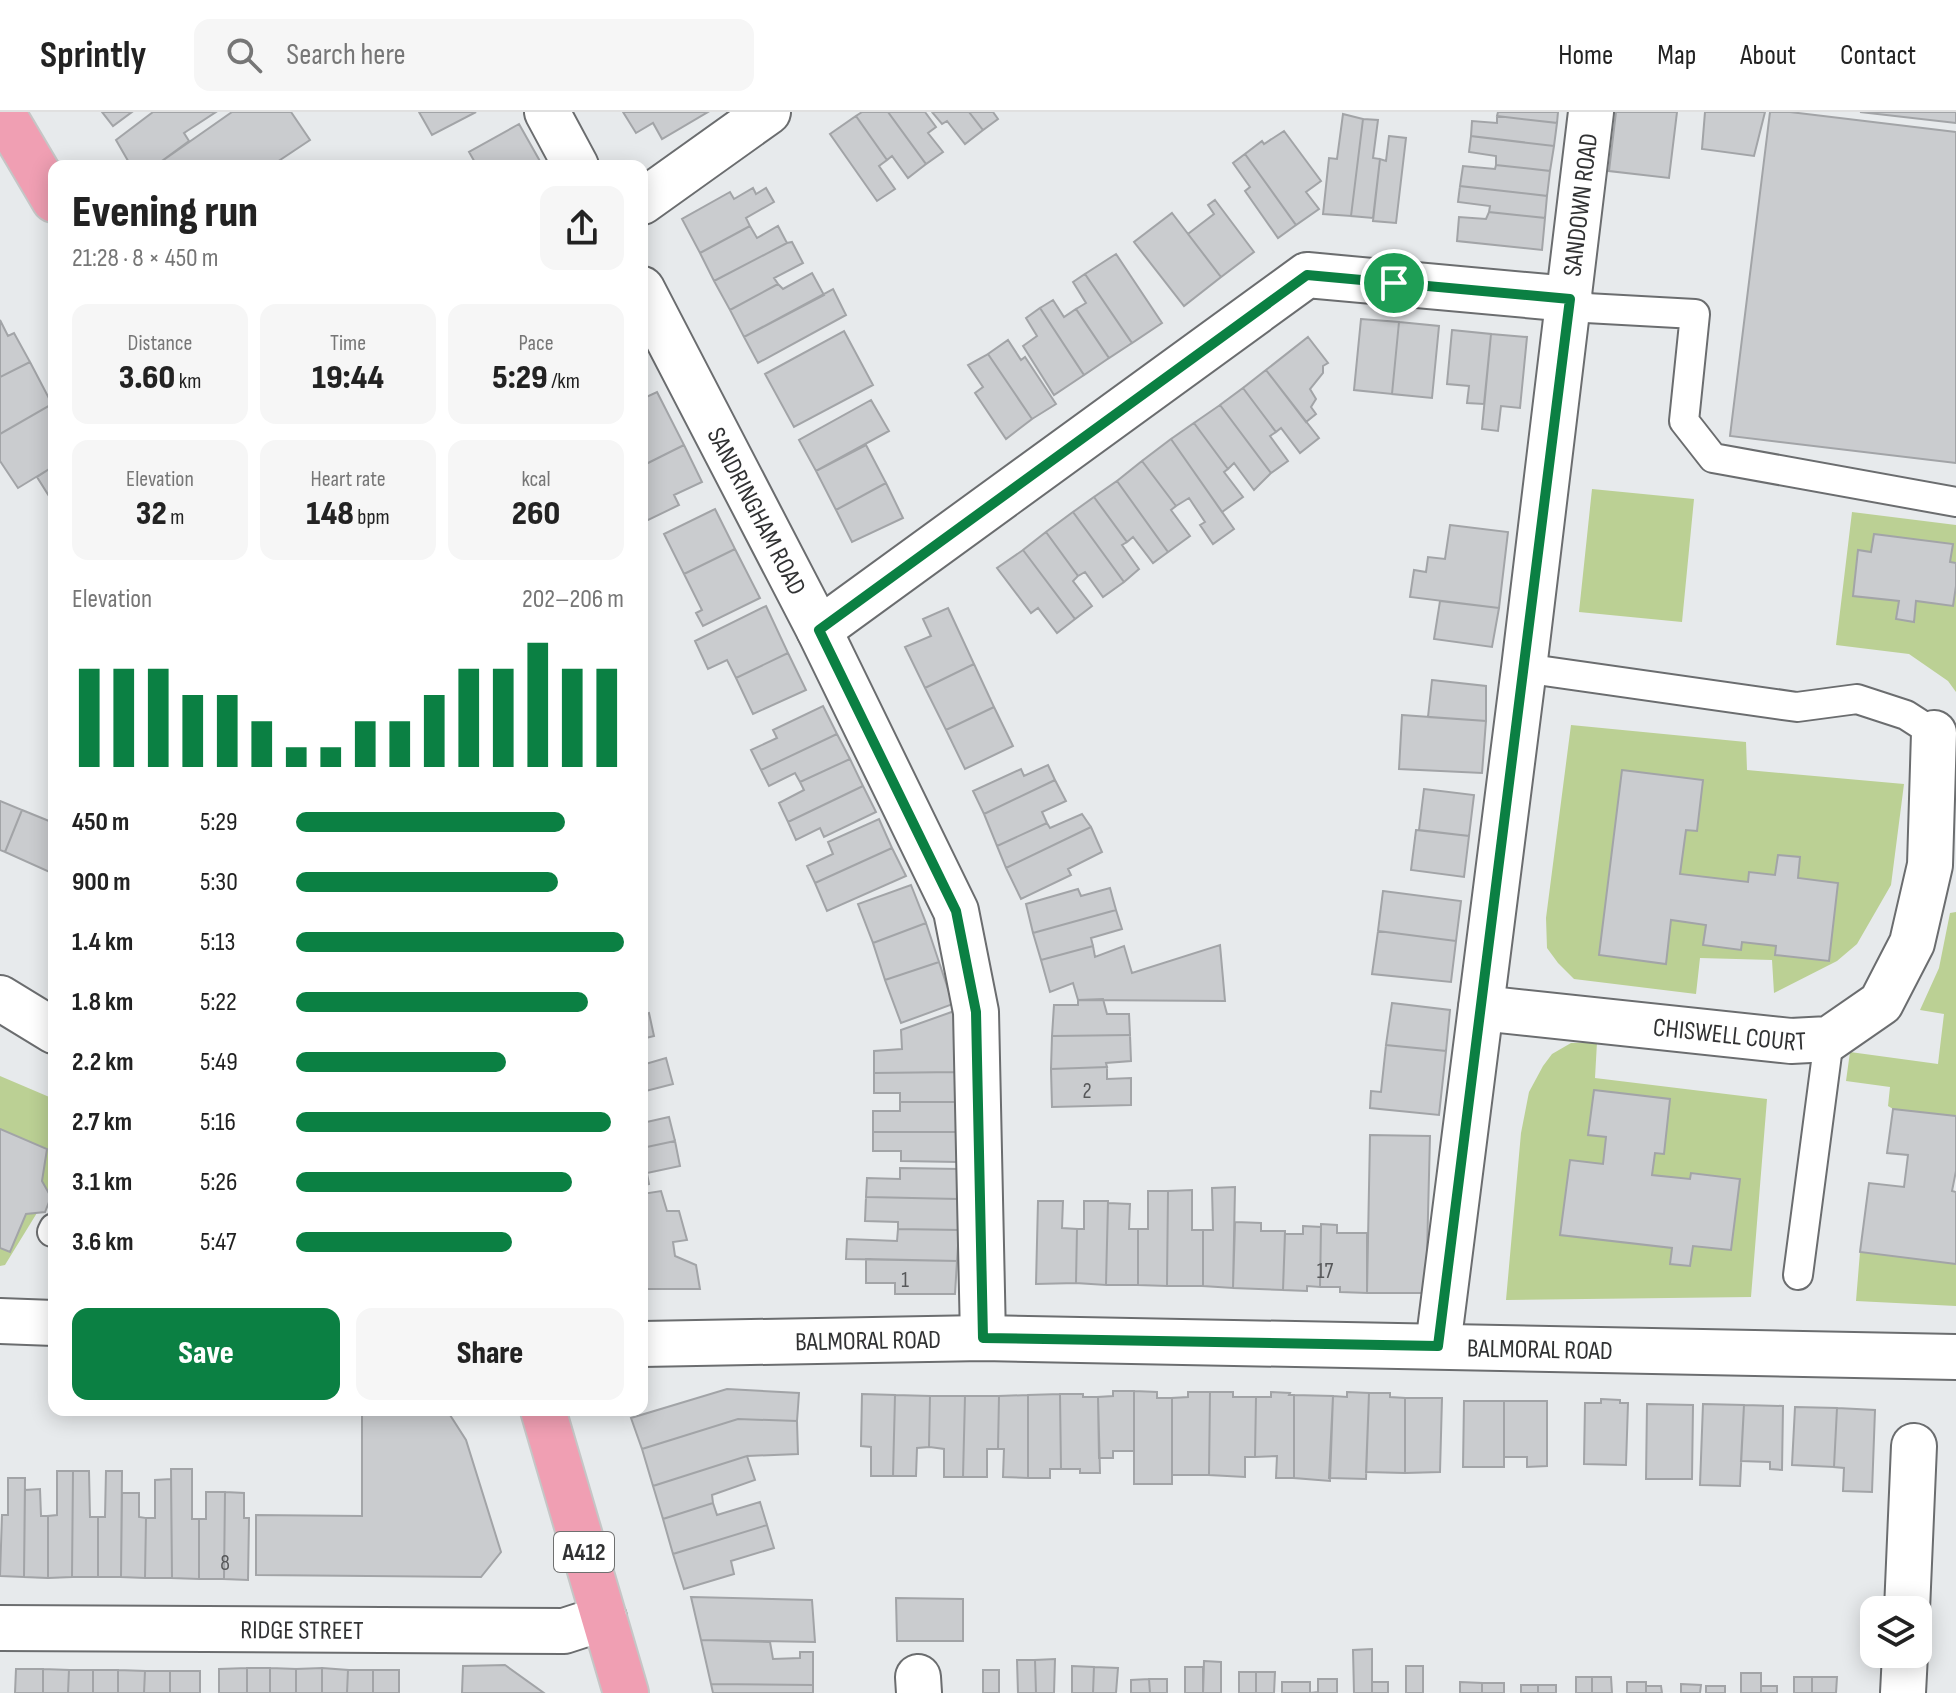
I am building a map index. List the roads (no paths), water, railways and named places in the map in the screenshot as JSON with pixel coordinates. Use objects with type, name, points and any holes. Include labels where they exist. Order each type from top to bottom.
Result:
[{"type":"main road","points":[[2,112],[48,190]]},
{"type":"main road","name":"A412","points":[[545,1416],[626,1693]]},
{"type":"street","points":[[547,112],[573,160]]},
{"type":"street","points":[[648,198],[768,112]]},
{"type":"street","name":"SANDOWN ROAD","points":[[1438,1346],[1591,112]]},
{"type":"street","points":[[819,630],[1307,275],[1569,303]]},
{"type":"street","name":"SANDRINGHAM ROAD","points":[[648,301],[819,630],[956,911],[976,1012],[983,1338]]},
{"type":"street","name":"CHISWELL COURT","points":[[1481,1008],[1791,1041],[1829,1039],[1881,1003],[1912,943],[1943,867],[1934,733]]},
{"type":"street","points":[[0,998],[48,1027]]},
{"type":"street","points":[[0,1321],[48,1323]]},
{"type":"street","name":"BALMORAL ROAD","points":[[648,1344],[983,1338],[1956,1357]]},
{"type":"street","points":[[1908,1596],[1914,1446]]},
{"type":"street","name":"RIDGE STREET","points":[[0,1628],[564,1631],[604,1618]]},
{"type":"street","points":[[1903,1693],[1904,1668]]},
{"type":"lane","points":[[1569,303],[1695,314],[1684,421],[1713,458],[1956,502]]},
{"type":"lane","points":[[1524,668],[1797,707],[1857,699],[1906,715],[1934,733]]},
{"type":"lane","points":[[1798,1275],[1829,1039]]}]
